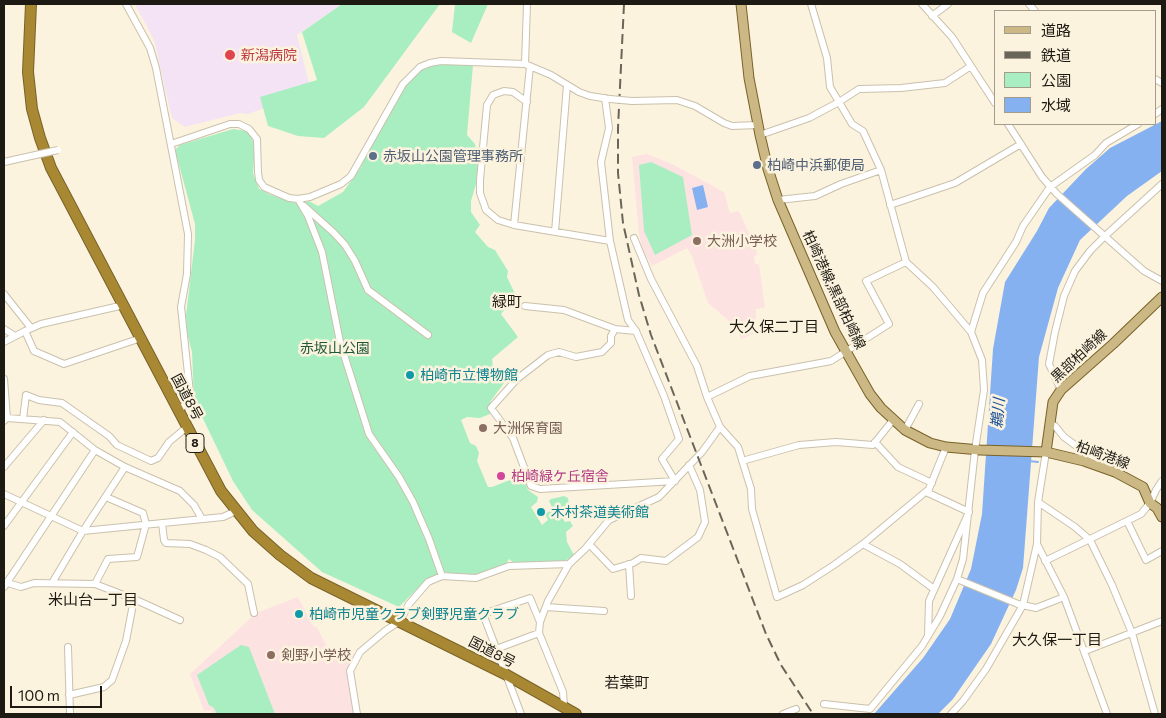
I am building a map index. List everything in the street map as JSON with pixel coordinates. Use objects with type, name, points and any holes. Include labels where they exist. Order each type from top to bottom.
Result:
[{"type":"highway","name":"国道8号","points":[[31,4],[28,72],[32,108],[40,138],[52,168],[178,412],[221,491],[236,511],[253,531],[280,555],[311,578],[505,674],[576,714]]},
{"type":"main road","name":"柏崎港線;黒部柏崎線","points":[[741,4],[750,78],[760,135],[778,200],[824,307],[846,352],[870,394],[893,420],[905,430],[946,448],[1042,452]]},
{"type":"main road","name":"黒部柏崎線","points":[[1042,452],[1050,423],[1053,402],[1061,390],[1114,344],[1162,297]]},
{"type":"main road","name":"柏崎港線","points":[[1042,452],[1084,461],[1127,478],[1143,487],[1150,503],[1157,508],[1162,518]]},
{"type":"street","points":[[126,4],[150,48],[156,68],[188,234],[187,274],[181,307],[190,393],[188,401],[178,412]]},
{"type":"street","points":[[514,225],[527,102],[527,4]]},
{"type":"street","points":[[811,4],[827,58],[830,87],[852,124],[863,131],[881,170],[906,262],[933,287],[972,332],[982,360],[984,390],[959,580],[922,646],[870,709],[824,704]]},
{"type":"street","points":[[922,4],[952,37],[994,101]]},
{"type":"street","points":[[932,16],[948,4]]},
{"type":"street","points":[[170,144],[230,124],[239,124],[248,129],[257,139],[259,180],[264,187],[290,198],[310,197],[341,184],[350,176],[395,96],[410,75],[420,67],[441,61],[528,64],[590,96],[632,101],[677,100],[695,106],[732,126],[758,124]]},
{"type":"street","points":[[760,135],[809,118],[859,89],[901,88],[945,83],[972,66]]},
{"type":"street","points":[[555,232],[567,85]]},
{"type":"street","points":[[527,102],[514,92],[504,91],[493,95],[487,105],[480,180],[480,193],[486,210],[498,220],[514,225],[610,241]]},
{"type":"street","points":[[607,99],[609,128],[601,162],[610,241],[628,320],[636,331],[664,396],[679,439],[662,459],[675,481]]},
{"type":"street","points":[[1009,125],[1050,187],[1144,271],[1162,280]]},
{"type":"street","points":[[972,332],[983,293],[1016,242],[1023,226],[1050,187],[1096,155],[1106,143],[1136,125]]},
{"type":"street","points":[[890,205],[955,183],[1021,144]]},
{"type":"street","points":[[4,162],[58,150]]},
{"type":"street","points":[[778,200],[815,196],[841,184],[881,170]]},
{"type":"street","points":[[1061,390],[1050,364],[1055,332],[1064,296],[1075,272],[1090,251],[1162,184]]},
{"type":"street","points":[[298,199],[334,233],[355,261],[368,290],[428,335]]},
{"type":"street","points":[[298,199],[308,216],[322,252],[340,342],[369,434],[399,477],[413,502],[442,576]]},
{"type":"street","points":[[634,238],[651,279],[697,366],[706,398],[720,427],[738,447],[751,489],[752,509],[777,597],[803,585],[863,544],[926,492],[932,483],[946,448]]},
{"type":"street","points":[[706,398],[750,376],[831,361],[889,324],[866,281],[906,262]]},
{"type":"street","points":[[4,294],[28,329],[34,351],[64,364],[141,338]]},
{"type":"street","points":[[4,342],[41,324],[124,305]]},
{"type":"street","points":[[525,306],[564,310],[614,328],[636,331]]},
{"type":"street","points":[[614,328],[611,343],[602,352],[576,357],[559,352],[548,355],[517,379],[491,408],[513,438],[531,486],[540,489],[675,481]]},
{"type":"street","points":[[4,329],[15,336]]},
{"type":"street","points":[[4,379],[5,420],[23,419],[60,422],[95,450],[125,467],[180,491],[194,505],[202,519]]},
{"type":"street","points":[[23,419],[26,395],[39,400],[62,403],[109,436],[117,445],[151,461],[158,458],[169,442],[187,427]]},
{"type":"street","points":[[905,430],[919,404]]},
{"type":"street","points":[[4,467],[44,420]]},
{"type":"street","points":[[742,461],[799,445],[836,442],[873,445],[893,420]]},
{"type":"street","points":[[1050,423],[1086,454],[1108,464],[1108,469]]},
{"type":"street","points":[[564,706],[563,692],[540,633],[540,622],[569,564],[610,520],[659,497],[702,452],[720,427]]},
{"type":"street","points":[[4,526],[73,432]]},
{"type":"street","points":[[875,442],[898,467],[932,483]]},
{"type":"street","points":[[95,450],[52,517],[5,584],[21,587],[34,583],[52,582],[95,584],[180,620]]},
{"type":"street","points":[[951,714],[986,669],[1020,604],[1037,544],[1042,452]]},
{"type":"street","points":[[589,544],[613,569],[641,558],[666,560],[698,537],[705,522],[700,490],[689,465]]},
{"type":"street","points":[[52,582],[125,467]]},
{"type":"street","points":[[1045,561],[1141,514],[1159,492],[1162,481]]},
{"type":"street","points":[[926,492],[969,512]]},
{"type":"street","points":[[4,494],[83,531],[223,517],[236,511]]},
{"type":"street","points":[[95,584],[108,559],[137,557],[146,524],[142,513],[106,497]]},
{"type":"street","points":[[1038,502],[1075,527],[1090,540],[1112,585],[1132,633],[1155,714]]},
{"type":"street","points":[[928,636],[929,601],[969,512]]},
{"type":"street","points":[[1126,521],[1146,560],[1162,552]]},
{"type":"street","points":[[162,523],[166,543],[190,544],[206,550],[220,557],[248,584],[254,613]]},
{"type":"street","points":[[863,544],[900,564],[934,589]]},
{"type":"street","points":[[1037,544],[1064,596],[1107,714]]},
{"type":"street","points":[[356,714],[350,671],[360,652],[400,621],[409,604],[428,582],[442,576],[476,578],[509,566],[569,564]]},
{"type":"street","points":[[629,564],[631,596]]},
{"type":"street","points":[[959,580],[1020,604],[1036,608],[1064,596]]},
{"type":"street","points":[[521,714],[484,614],[530,598],[540,622]]},
{"type":"street","points":[[70,695],[104,687],[112,680],[126,641],[134,599]]},
{"type":"street","points":[[546,607],[604,611]]},
{"type":"street","points":[[1085,651],[1162,621]]},
{"type":"street","points":[[496,649],[540,633]]},
{"type":"street","points":[[68,647],[70,714]]},
{"type":"street","points":[[782,714],[796,709]]},
{"type":"shaded area","name":"新潟病院","points":[[135,4],[342,4],[297,35],[311,91],[248,114],[240,113],[185,127],[173,119],[154,40]]},
{"type":"shaded area","name":"大洲小学校","points":[[647,154],[674,165],[724,192],[730,213],[739,211],[756,248],[755,264],[759,264],[765,308],[756,309],[755,333],[741,339],[736,327],[708,303],[692,256],[687,248],[652,266],[644,253],[639,235],[632,157]]},
{"type":"shaded area","name":"剣野小学校","points":[[298,597],[313,626],[317,627],[332,657],[354,654],[348,668],[347,678],[354,714],[213,714],[211,710],[204,711],[190,674],[256,613]]},
{"type":"green space","points":[[342,4],[440,4],[364,107],[324,138],[298,136],[268,126],[260,97],[317,80],[302,32]]},
{"type":"green space","points":[[455,4],[488,4],[471,43],[452,32]]},
{"type":"green space","name":"赤坂山公園","points":[[451,63],[473,65],[467,135],[475,144],[478,162],[476,184],[471,201],[471,212],[480,225],[475,232],[488,247],[495,250],[508,271],[507,277],[516,296],[501,314],[518,337],[492,359],[493,368],[504,383],[490,402],[490,414],[480,418],[467,417],[461,420],[470,443],[476,446],[479,453],[477,461],[488,487],[515,478],[514,473],[521,472],[528,490],[538,497],[537,502],[531,507],[542,525],[548,520],[545,514],[553,509],[549,501],[564,496],[568,498],[569,506],[561,515],[565,522],[570,521],[573,526],[566,532],[567,542],[574,555],[565,561],[514,563],[509,559],[506,564],[482,573],[456,577],[446,572],[426,580],[399,607],[322,572],[252,510],[233,481],[194,400],[192,352],[187,333],[186,315],[195,240],[195,224],[175,150],[180,145],[233,129],[246,131],[255,147],[253,173],[259,189],[298,204],[309,201],[318,206],[343,192],[361,167],[373,140],[398,96],[410,81],[422,70],[435,65]]},
{"type":"green space","points":[[651,162],[683,177],[692,235],[655,255],[644,231],[639,165]]},
{"type":"green space","points":[[241,645],[249,647],[275,714],[217,714],[214,708],[209,705],[197,675]]},
{"type":"water","name":"鵜川","points":[[1162,121],[1162,171],[1127,196],[1080,240],[1058,288],[1039,357],[1023,568],[1016,590],[991,644],[953,699],[938,714],[874,714],[923,658],[950,619],[971,569],[982,514],[993,349],[1005,282],[1049,208],[1086,169],[1110,148]]},
{"type":"water","points":[[703,185],[708,207],[697,210],[692,188]]},
{"type":"waterway","points":[[1029,461],[1038,462]]},
{"type":"railway","points":[[624,4],[618,128],[618,173],[623,223],[639,295],[651,335],[766,634],[781,665],[813,714]]},
{"type":"place","name":"新潟病院","points":[[230,55]]},
{"type":"place","name":"赤坂山公園管理事務所","points":[[373,156]]},
{"type":"place","name":"柏崎中浜郵便局","points":[[757,165]]},
{"type":"place","name":"大洲小学校","points":[[697,241]]},
{"type":"place","name":"柏崎市立博物館","points":[[410,375]]},
{"type":"place","name":"大洲保育園","points":[[483,428]]},
{"type":"place","name":"柏崎緑ケ丘宿舎","points":[[501,476]]},
{"type":"place","name":"木村茶道美術館","points":[[541,512]]},
{"type":"place","name":"柏崎市児童クラブ剣野児童クラブ","points":[[299,614]]},
{"type":"place","name":"剣野小学校","points":[[271,655]]},
{"type":"district","name":"緑町","points":[[507,302]]},
{"type":"district","name":"大久保二丁目","points":[[774,327]]},
{"type":"district","name":"米山台一丁目","points":[[93,600]]},
{"type":"district","name":"大久保一丁目","points":[[1057,640]]},
{"type":"district","name":"若葉町","points":[[627,683]]}]
